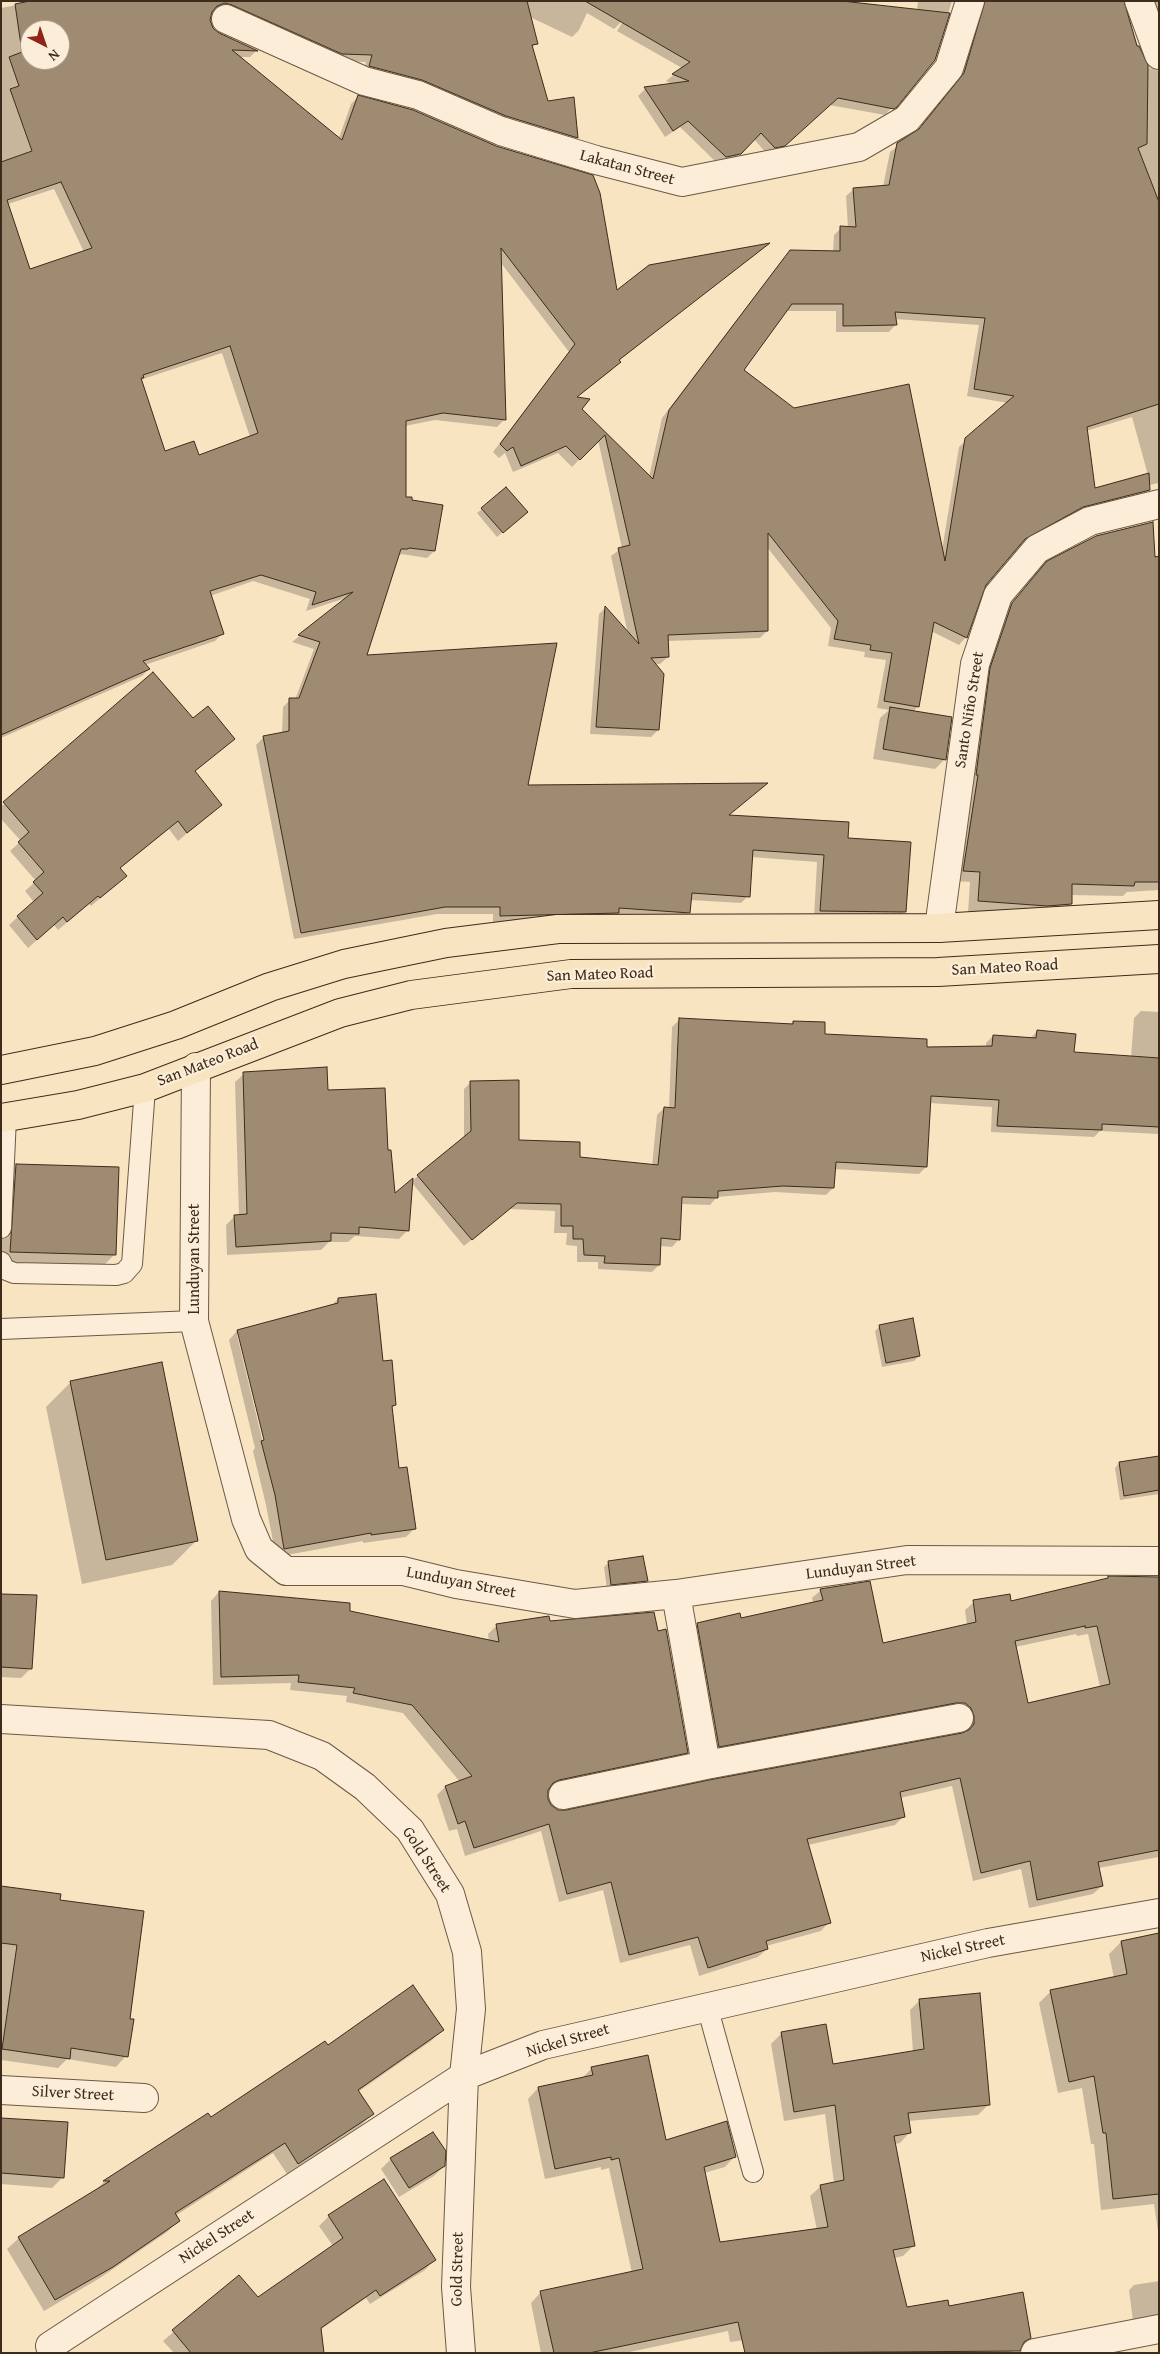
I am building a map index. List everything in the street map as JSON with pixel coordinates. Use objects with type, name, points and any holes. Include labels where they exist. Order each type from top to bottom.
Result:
[{"type":"main road","points":[[1,1070],[95,1051],[176,1025],[270,987],[344,964],[446,943],[558,929],[939,928],[1159,915]]},
{"type":"main road","name":"San Mateo Road","points":[[4,1117],[78,1105],[145,1088],[340,1013],[412,995],[571,974],[938,972],[1159,959]]},
{"type":"street","name":"Lakatan Street","points":[[226,18],[364,81],[418,95],[501,131],[596,160],[682,182],[858,147],[907,119],[949,68],[970,1]]},
{"type":"street","points":[[1139,1],[1159,55]]},
{"type":"street","name":"Santo Niño Street","points":[[939,928],[975,664],[998,595],[1037,549],[1090,521],[1159,504]]},
{"type":"street","name":"Lunduyan Street","points":[[196,1067],[194,1321],[246,1519],[259,1548],[286,1571],[403,1571],[456,1584],[575,1604],[676,1594],[908,1560],[1159,1561]]},
{"type":"street","points":[[676,1594],[706,1765]]},
{"type":"street","points":[[563,1795],[706,1765],[959,1718]]},
{"type":"street","name":"Gold Street","points":[[1,1719],[269,1735],[322,1756],[365,1787],[410,1830],[450,1894],[467,1952],[471,2009],[464,2076],[456,2287],[461,2353]]},
{"type":"street","name":"Nickel Street","points":[[50,2346],[464,2076],[544,2044],[988,1943],[1159,1912]]},
{"type":"street","name":"Silver Street","points":[[1,2090],[144,2098]]},
{"type":"street","points":[[1053,2351],[1159,2329]]},
{"type":"lane","points":[[1,1262],[4,1269],[14,1273],[98,1275],[124,1273],[132,1264],[145,1088]]},
{"type":"lane","points":[[1,1228],[4,1117]]},
{"type":"lane","points":[[1,1329],[194,1321]]},
{"type":"lane","points":[[706,2006],[753,2172]]},
{"type":"building","points":[[30,1],[527,1],[538,44],[532,45],[548,101],[574,97],[578,138],[506,116],[422,80],[369,66],[372,55],[342,54],[232,5],[225,3],[217,6],[212,12],[210,20],[213,28],[219,33],[258,51],[232,50],[342,140],[358,95],[413,110],[496,146],[593,175],[600,193],[617,290],[649,265],[770,243],[619,360],[621,362],[577,397],[590,399],[582,409],[653,479],[669,410],[790,250],[840,251],[840,226],[856,227],[853,188],[889,185],[897,143],[919,129],[964,73],[985,1],[1124,1],[1137,46],[1139,46],[1148,65],[1147,144],[1138,148],[1159,202],[1159,404],[1087,427],[1095,488],[1149,473],[1150,490],[1083,507],[1025,539],[986,585],[967,638],[934,622],[919,707],[884,701],[892,653],[870,650],[871,645],[834,639],[838,621],[768,533],[768,631],[668,635],[669,657],[651,658],[664,674],[659,730],[596,727],[605,606],[639,644],[618,548],[630,545],[605,435],[580,460],[566,446],[521,466],[513,447],[507,451],[500,444],[575,344],[501,248],[506,420],[443,413],[406,421],[406,497],[412,497],[412,500],[443,505],[435,551],[401,549],[367,655],[557,643],[528,785],[768,783],[729,815],[849,822],[848,838],[911,842],[906,912],[820,911],[824,855],[753,850],[750,897],[692,893],[690,913],[619,908],[619,913],[500,916],[500,907],[445,907],[301,933],[263,736],[289,731],[289,698],[299,698],[320,642],[298,635],[353,592],[312,605],[316,592],[261,575],[210,591],[224,634],[143,661],[150,669],[1,735],[1,162],[32,151],[10,89],[19,86],[9,57],[20,53],[20,70],[70,70],[70,20],[20,20],[20,38],[15,4]],"holes":[[[61,182],[92,248],[30,269],[7,200]],[[792,304],[843,304],[843,326],[897,325],[895,312],[985,318],[974,389],[1014,396],[965,438],[945,561],[909,384],[794,408],[744,370]],[[230,346],[258,433],[199,455],[194,441],[165,451],[141,378],[144,378],[143,375]]]},
{"type":"building","points":[[585,1],[842,1],[950,13],[935,60],[894,109],[838,98],[785,146],[775,148],[761,133],[741,154],[726,157],[688,121],[673,131],[644,87],[689,81],[672,74],[690,62]]},
{"type":"building","points":[[506,487],[528,512],[503,533],[481,508]]},
{"type":"building","points":[[1153,522],[1155,557],[1159,556],[1159,882],[1135,882],[1134,886],[1072,884],[1072,904],[1047,906],[978,901],[980,872],[963,871],[978,775],[976,775],[990,668],[1012,603],[1047,561],[1096,536]]},
{"type":"building","points":[[153,672],[193,718],[208,706],[235,739],[195,771],[222,805],[187,833],[178,821],[120,868],[127,876],[100,898],[98,896],[67,922],[63,917],[37,940],[17,916],[43,893],[33,882],[44,872],[18,842],[29,832],[3,802]]},
{"type":"building","points":[[890,707],[952,717],[946,760],[883,749]]},
{"type":"building","points":[[679,1018],[793,1024],[793,1021],[825,1022],[825,1034],[927,1039],[927,1047],[992,1046],[993,1035],[1036,1038],[1037,1030],[1076,1034],[1074,1052],[1159,1058],[1159,1127],[1102,1124],[1102,1130],[997,1126],[999,1100],[931,1096],[927,1167],[836,1162],[834,1188],[783,1186],[718,1191],[718,1198],[682,1197],[680,1240],[661,1238],[660,1265],[604,1263],[605,1256],[584,1255],[583,1239],[573,1239],[573,1226],[561,1226],[561,1204],[517,1203],[472,1240],[417,1175],[471,1131],[470,1081],[519,1080],[519,1140],[580,1142],[580,1157],[658,1165],[664,1107],[675,1108]]},
{"type":"building","points":[[327,1067],[328,1090],[385,1088],[388,1150],[391,1150],[395,1193],[413,1178],[409,1231],[359,1227],[359,1234],[331,1233],[331,1241],[236,1247],[234,1215],[247,1214],[243,1072]]},
{"type":"building","points":[[16,1164],[119,1167],[116,1255],[10,1252]]},
{"type":"building","points":[[376,1294],[383,1361],[392,1360],[396,1405],[392,1406],[399,1468],[407,1467],[416,1529],[371,1535],[371,1533],[284,1549],[275,1495],[261,1441],[264,1440],[237,1330],[338,1303],[338,1298]]},
{"type":"building","points":[[913,1318],[920,1356],[886,1363],[879,1325]]},
{"type":"building","points":[[162,1362],[198,1541],[106,1560],[70,1381]]},
{"type":"building","points":[[1159,1456],[1159,1490],[1124,1496],[1119,1462]]},
{"type":"building","points":[[643,1556],[648,1581],[611,1585],[608,1561]]},
{"type":"building","points":[[1108,1576],[1159,1577],[1159,1850],[1098,1862],[1103,1886],[1037,1900],[1030,1861],[981,1873],[960,1778],[900,1792],[905,1817],[807,1839],[831,1923],[766,1941],[768,1949],[708,1968],[698,1937],[629,1955],[611,1882],[567,1894],[549,1824],[474,1848],[465,1821],[458,1824],[445,1786],[472,1776],[412,1705],[353,1693],[355,1688],[298,1682],[299,1675],[221,1677],[219,1591],[350,1603],[350,1611],[499,1642],[496,1624],[549,1616],[550,1621],[654,1612],[658,1631],[666,1629],[688,1753],[559,1780],[553,1783],[548,1790],[548,1799],[551,1805],[558,1810],[566,1810],[709,1780],[962,1733],[969,1730],[974,1724],[971,1708],[965,1703],[956,1703],[719,1747],[697,1623],[740,1613],[741,1618],[823,1600],[820,1589],[870,1581],[883,1643],[976,1622],[973,1600],[1010,1594],[1011,1601],[1108,1578]],"holes":[[[1085,1626],[1085,1628],[1097,1626],[1110,1684],[1028,1703],[1015,1641]]]},
{"type":"building","points":[[1,1594],[37,1595],[32,1669],[1,1667]]},
{"type":"building","points":[[1,1886],[61,1894],[60,1900],[144,1911],[130,2019],[134,2019],[128,2057],[71,2048],[70,2059],[2,2049],[17,1945],[1,1943]]},
{"type":"building","points":[[1159,1933],[1159,2194],[1113,2199],[1106,2133],[1103,2133],[1094,2076],[1069,2082],[1050,1990],[1127,1974],[1121,1941]]},
{"type":"building","points":[[413,1985],[444,2030],[358,2090],[374,2114],[298,2164],[285,2143],[175,2213],[180,2221],[113,2267],[55,2300],[18,2237],[110,2181],[103,2181],[208,2113],[211,2117],[325,2041],[328,2045]]},
{"type":"building","points":[[980,1993],[990,2105],[908,2113],[911,2133],[894,2136],[915,2246],[893,2250],[907,2307],[948,2300],[949,2306],[1023,2292],[1031,2338],[1024,2342],[1020,2351],[745,2353],[738,2322],[589,2353],[554,2353],[540,2291],[643,2269],[619,2158],[611,2160],[611,2157],[555,2169],[538,2087],[593,2075],[591,2067],[648,2055],[666,2140],[727,2121],[736,2157],[704,2167],[720,2242],[828,2227],[820,2185],[844,2180],[835,2105],[794,2112],[781,2032],[826,2024],[833,2064],[924,2049],[919,1999]]},
{"type":"building","points":[[1,2118],[68,2122],[64,2178],[1,2173]]},
{"type":"building","points":[[433,2132],[446,2151],[445,2166],[409,2188],[390,2158]]},
{"type":"building","points":[[384,2179],[436,2260],[380,2296],[376,2290],[321,2328],[324,2353],[191,2353],[172,2330],[239,2275],[258,2297],[343,2238],[328,2215]]}]
